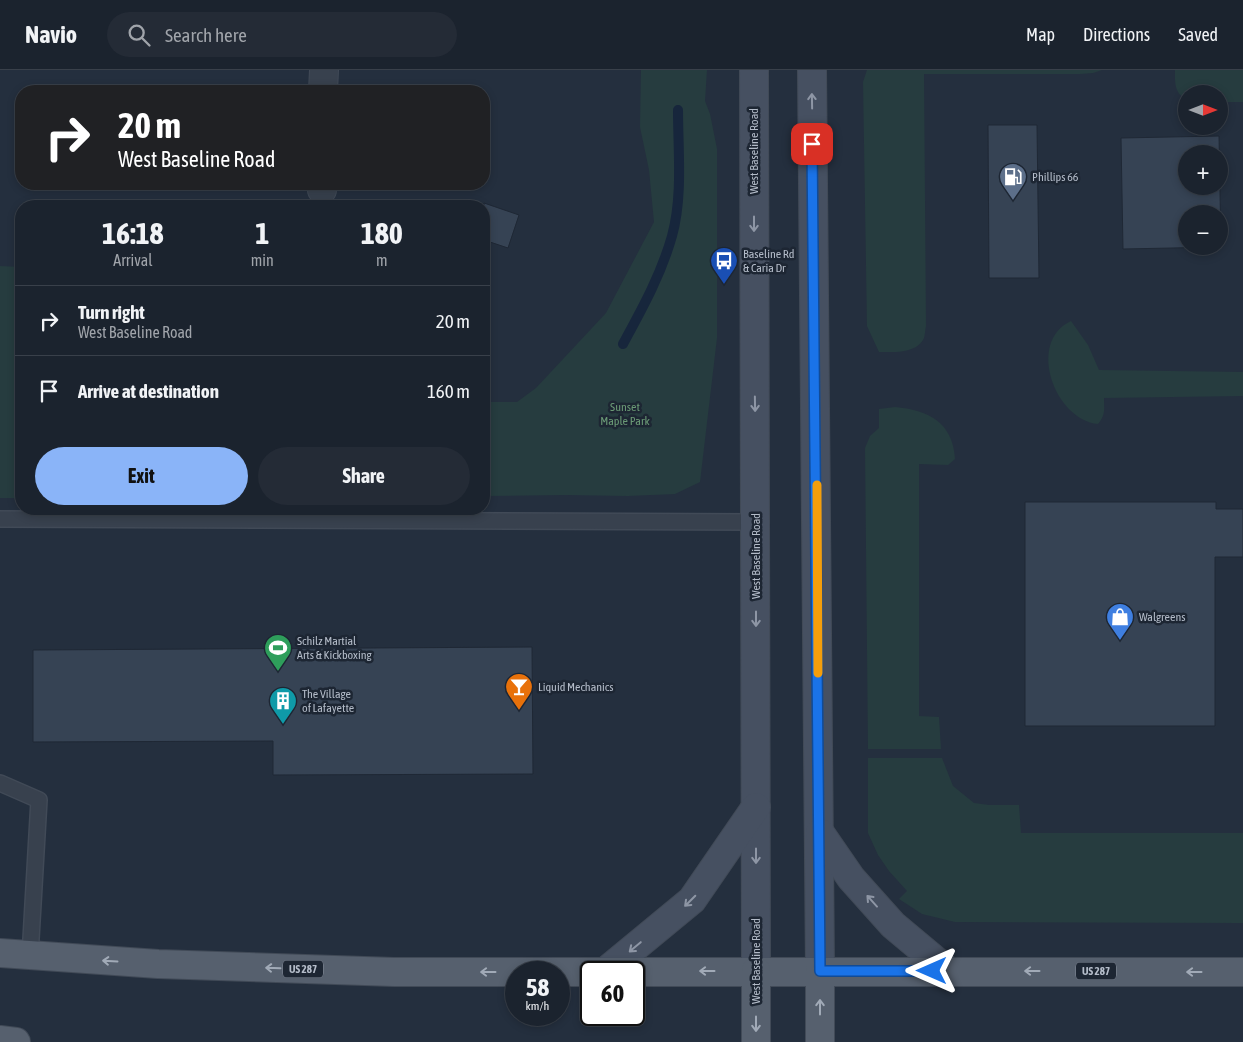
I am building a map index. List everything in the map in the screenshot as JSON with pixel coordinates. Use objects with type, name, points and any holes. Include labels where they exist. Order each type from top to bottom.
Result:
[{"type":"main road","name":"West Baseline Road","points":[[754,70],[756,1042]]},
{"type":"main road","points":[[812,70],[820,833],[820,1042]]},
{"type":"main road","points":[[618,961],[692,900],[756,807]]},
{"type":"main road","points":[[820,833],[851,878],[893,925],[948,971]]},
{"type":"main road","name":"US 287","points":[[0,953],[158,964],[394,972],[580,971]]},
{"type":"main road","name":"US 287","points":[[645,971],[1243,972]]},
{"type":"main road","points":[[0,1040],[16,1042]]},
{"type":"street","points":[[323,85],[324,70]]},
{"type":"lane","points":[[0,519],[756,522]]},
{"type":"lane","points":[[0,783],[38,800],[30,956]]},
{"type":"green space","name":"Sunset Maple Park","points":[[641,70],[707,70],[705,101],[710,114],[717,149],[717,338],[700,482],[675,494],[628,496],[490,496],[490,402],[517,402],[536,388],[606,313],[654,222],[649,170],[640,127]]},
{"type":"green space","points":[[867,70],[1102,70],[1080,74],[924,74],[926,326],[921,343],[904,351],[879,352],[867,326],[863,82]]},
{"type":"green space","points":[[1175,70],[1243,70],[1243,102],[1228,102],[1228,85],[1178,85],[1178,92],[1175,83]]},
{"type":"green space","points":[[0,266],[15,267],[15,498],[0,498]]},
{"type":"green space","points":[[1071,321],[1088,345],[1099,370],[1243,372],[1243,396],[1104,398],[1103,414],[1098,424],[1083,419],[1069,409],[1059,395],[1052,379],[1048,362],[1050,345],[1057,331]]},
{"type":"green space","points":[[895,407],[918,411],[937,420],[949,436],[955,459],[948,465],[919,464],[919,716],[939,717],[941,749],[868,749],[865,448],[870,436],[879,428],[879,409]]},
{"type":"green space","points":[[868,758],[942,758],[953,786],[974,803],[1019,805],[1021,833],[1243,833],[1243,923],[955,922],[922,914],[899,899],[907,891],[878,855],[868,833]]},
{"type":"building","name":"Phillips 66","points":[[988,125],[1037,125],[1039,278],[989,278]]},
{"type":"building","points":[[1219,136],[1219,145],[1178,145],[1178,195],[1220,195],[1220,205],[1178,205],[1178,248],[1123,249],[1121,138]]},
{"type":"building","points":[[490,205],[519,215],[508,248],[490,242]]},
{"type":"building","name":"Walgreens","points":[[1025,502],[1216,502],[1216,509],[1243,509],[1243,557],[1215,557],[1215,726],[1025,726]]},
{"type":"building","name":"The Village of Lafayette","points":[[532,647],[533,774],[273,775],[273,741],[33,742],[33,650]]},
{"type":"waterway","points":[[623,344],[657,278],[672,236],[679,189],[678,110]]},
{"type":"slow traffic","points":[[817,485],[818,673]]},
{"type":"place","name":"Phillips 66","points":[[1013,201]]},
{"type":"place","name":"Baseline Rd & Caria Dr","points":[[724,285]]},
{"type":"place","name":"Walgreens","points":[[1120,641]]},
{"type":"place","name":"Schilz Martial Arts & Kickboxing","points":[[278,672]]},
{"type":"place","name":"Liquid Mechanics","points":[[519,711]]},
{"type":"place","name":"The Village of Lafayette","points":[[283,725]]},
{"type":"route","points":[[812,144],[820,971],[932,971]]}]
